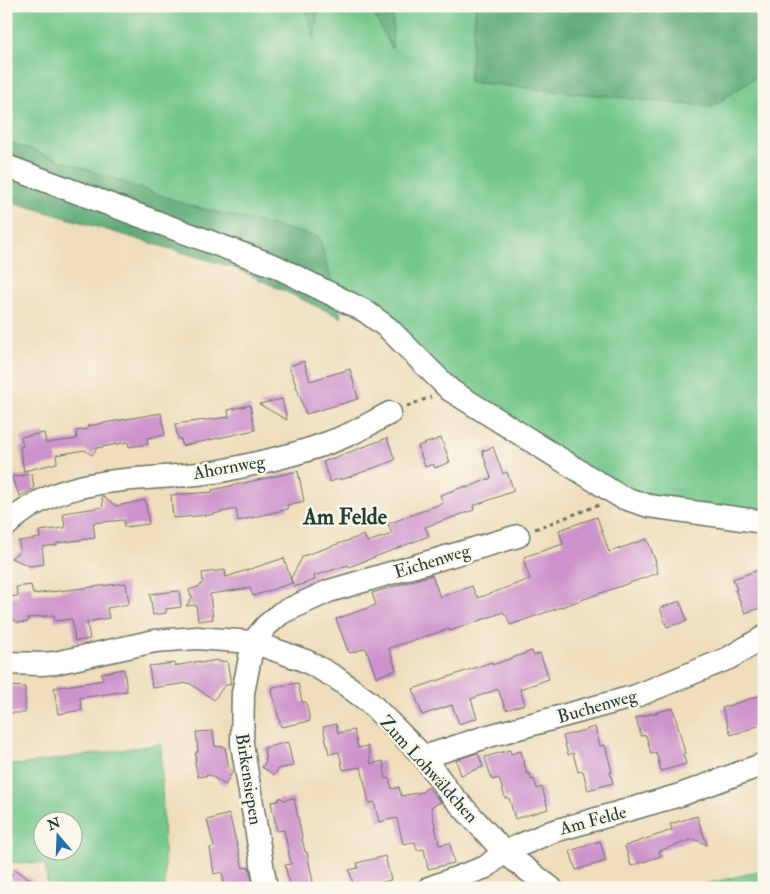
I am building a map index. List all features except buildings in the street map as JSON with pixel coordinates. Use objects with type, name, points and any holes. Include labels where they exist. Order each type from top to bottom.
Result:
[{"type":"street","points":[[6,166],[275,266],[364,311],[388,328],[450,390],[621,497],[650,506],[764,522]]},
{"type":"street","name":"Ahornweg","points":[[6,526],[39,502],[67,491],[96,484],[223,470],[288,456],[349,434],[390,413]]},
{"type":"street","name":"Eichenweg","points":[[254,642],[266,626],[281,613],[329,591],[518,536]]},
{"type":"street","name":"Buchenweg","points":[[424,757],[489,736],[636,696],[729,658],[764,637]]},
{"type":"street","name":"Zum Lohwäldchen","points":[[6,663],[54,662],[174,638],[225,638],[254,642],[306,661],[321,668],[369,702],[424,757],[448,792],[504,852],[551,888]]},
{"type":"street","name":"Birkensiepen","points":[[254,642],[243,693],[242,744],[266,888]]},
{"type":"street","name":"Am Felde","points":[[429,888],[486,867],[504,852],[550,832],[680,795],[764,764]]},
{"type":"path","points":[[390,413],[450,390]]},
{"type":"path","points":[[518,536],[621,497]]},
{"type":"green space","points":[[10,6],[306,6],[314,38],[318,6],[370,6],[392,48],[394,6],[476,6],[469,82],[712,107],[764,71],[764,514],[622,491],[454,385],[331,282],[319,237],[191,206],[6,141],[6,11]]},
{"type":"green space","points":[[306,6],[318,6],[314,40]]},
{"type":"green space","points":[[370,6],[394,6],[392,49]]},
{"type":"green space","points":[[476,6],[764,6],[764,71],[712,107],[469,82]]},
{"type":"green space","points":[[6,141],[191,206],[319,237],[342,318],[235,268],[6,200]]},
{"type":"green space","points":[[161,744],[165,888],[48,888],[45,864],[6,862],[6,762],[18,765]]},
{"type":"green space","points":[[764,870],[764,888],[689,888]]},
{"type":"district","name":"Am Felde","points":[[345,516]]}]
